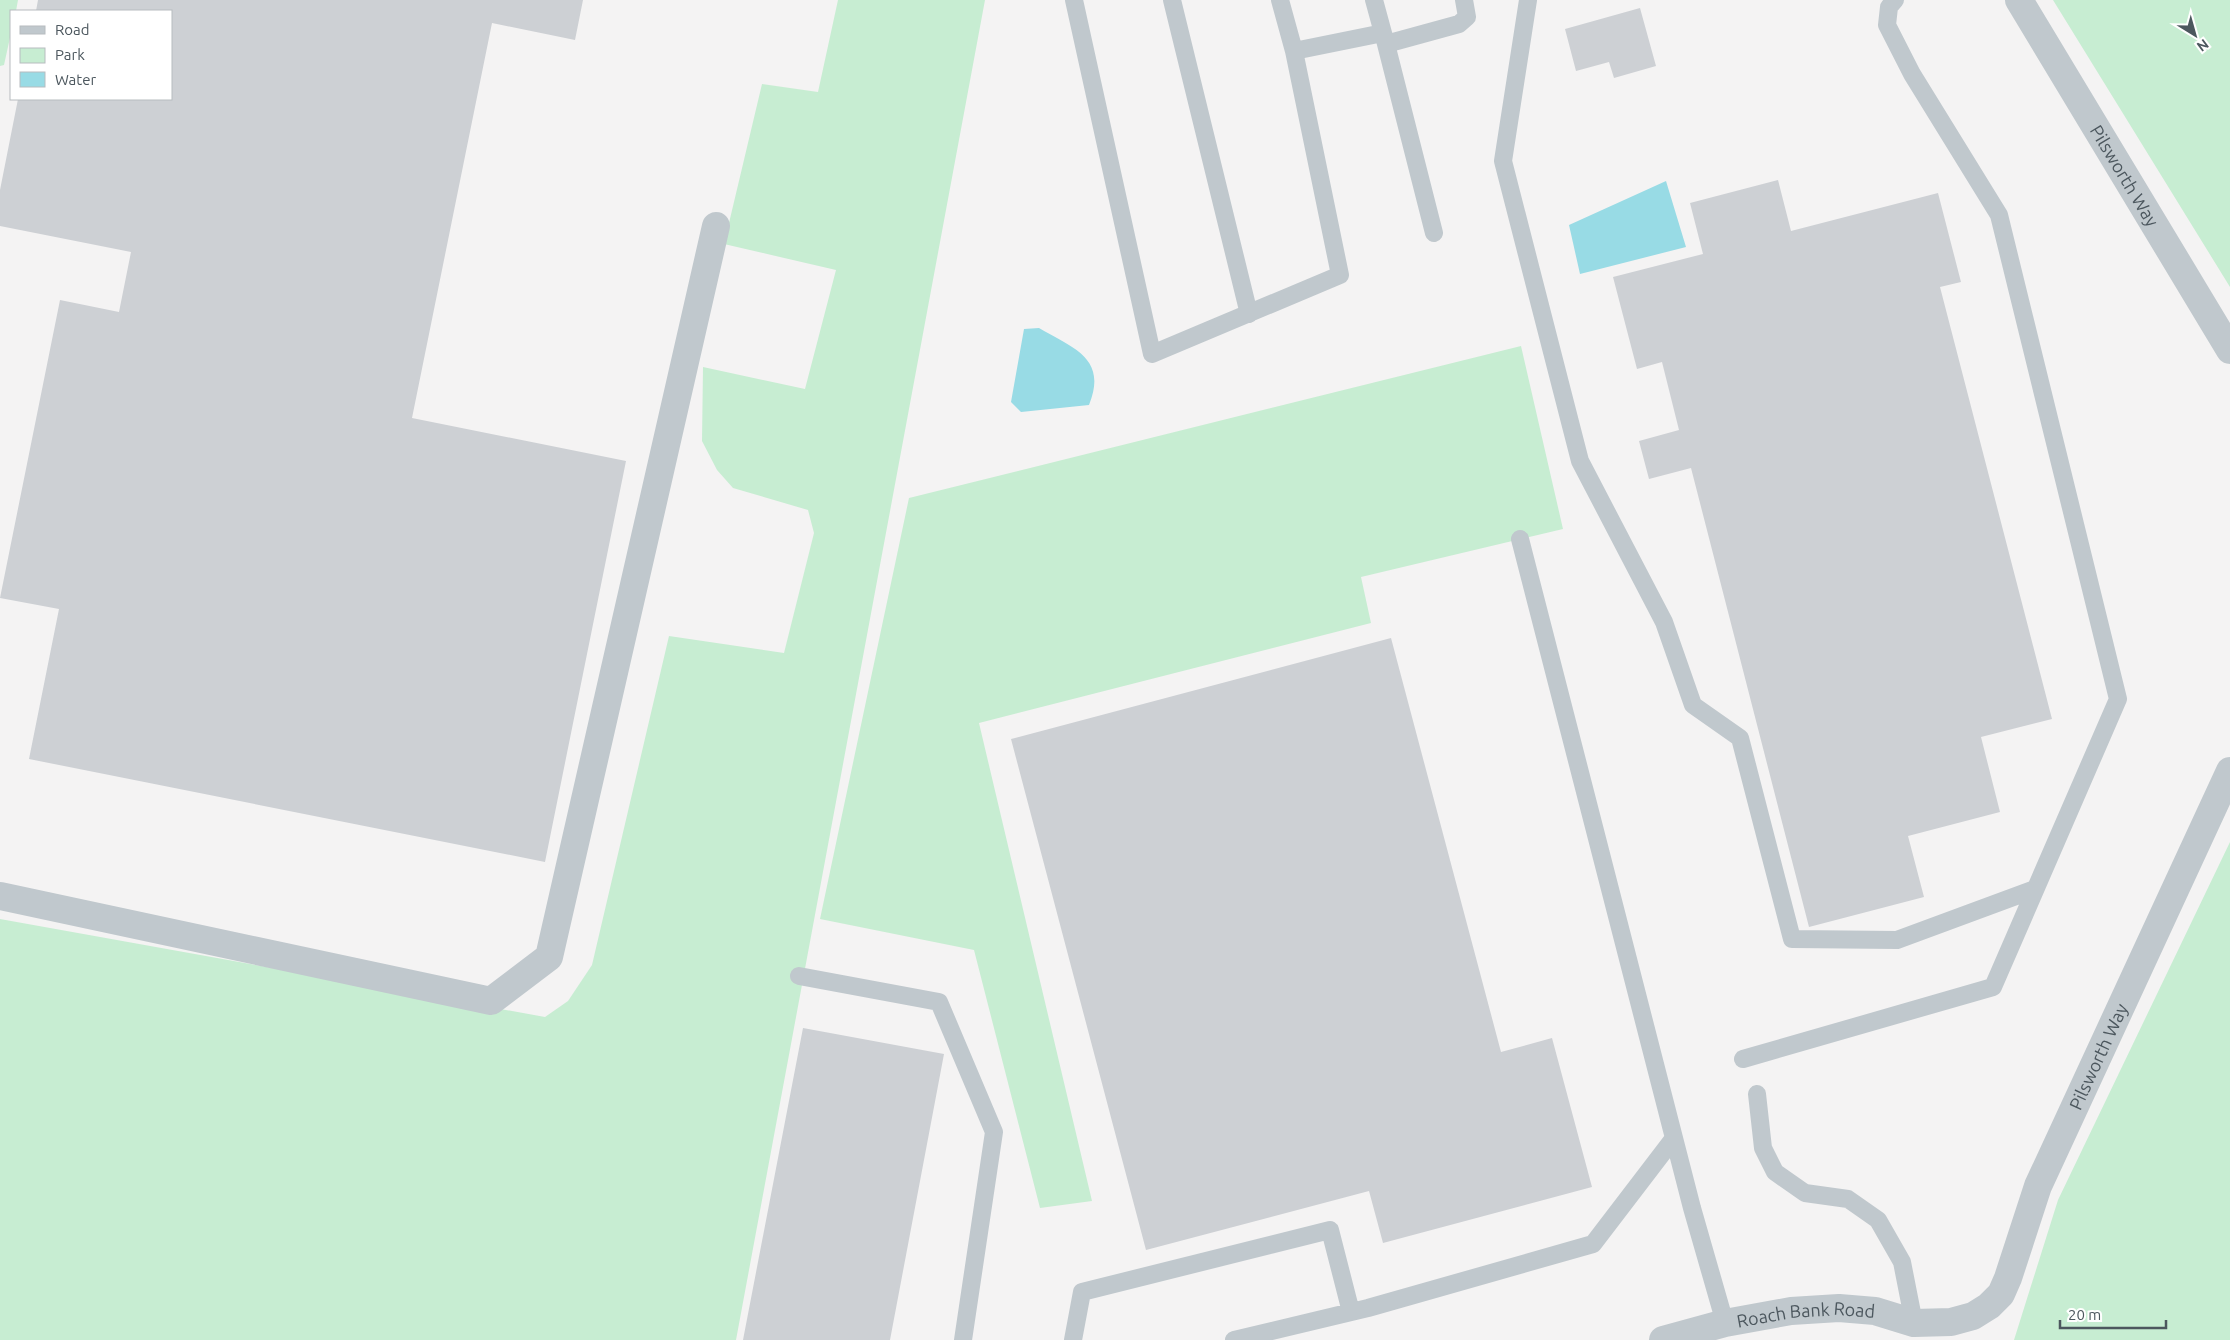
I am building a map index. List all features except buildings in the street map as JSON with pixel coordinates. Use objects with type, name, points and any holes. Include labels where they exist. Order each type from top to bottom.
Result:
[{"type":"street","name":"Pilsworth Way","points":[[2019,0],[2230,350]]},
{"type":"street","points":[[0,896],[491,1001],[549,957],[716,226]]},
{"type":"street","name":"Pilsworth Way","points":[[1954,1331],[1989,1306],[2001,1294],[2038,1186],[2230,771]]},
{"type":"street","name":"Roach Bank Road","points":[[1663,1340],[1724,1323],[1791,1310],[1839,1308],[1875,1311],[1914,1323],[1954,1331]]},
{"type":"lane","points":[[1074,0],[1152,354],[1340,275],[1294,51],[1280,0]]},
{"type":"lane","points":[[1172,0],[1249,314]]},
{"type":"lane","points":[[1374,0],[1434,232]]},
{"type":"lane","points":[[1294,51],[1384,39],[1459,24],[1467,17],[1464,0]]},
{"type":"lane","points":[[1528,0],[1502,161],[1580,461],[1664,622],[1693,705],[1740,738],[1792,939],[1897,940],[2036,889]]},
{"type":"lane","points":[[1743,1060],[1993,987],[2118,698],[1999,215],[1912,74],[1887,26],[1889,8],[1895,0]]},
{"type":"lane","points":[[1520,539],[1674,1138],[1724,1323]]},
{"type":"lane","points":[[798,976],[939,1002],[994,1132],[963,1340]]},
{"type":"lane","points":[[1757,1094],[1763,1148],[1775,1172],[1805,1194],[1848,1199],[1878,1220],[1902,1262],[1914,1323]]},
{"type":"lane","points":[[1234,1340],[1351,1312],[1593,1244],[1674,1138]]},
{"type":"lane","points":[[1073,1340],[1082,1292],[1330,1230],[1351,1312]]},
{"type":"green space","points":[[0,0],[18,0],[16,10],[10,10],[10,38],[4,65],[0,66]]},
{"type":"green space","points":[[838,0],[985,0],[736,1340],[0,1340],[0,919],[545,1017],[568,1001],[592,965],[669,636],[784,653],[814,533],[808,510],[733,488],[717,470],[702,441],[703,367],[805,389],[836,270],[724,244],[762,84],[818,92]]},
{"type":"green space","points":[[2053,0],[2230,0],[2230,287]]},
{"type":"green space","points":[[1521,346],[1563,529],[1361,577],[1371,623],[979,723],[1092,1201],[1040,1208],[974,950],[820,919],[909,498]]},
{"type":"green space","points":[[2230,842],[2230,1340],[2014,1340],[2058,1200]]},
{"type":"water","points":[[1666,181],[1686,247],[1580,274],[1569,225]]},
{"type":"water","points":[[1039,328],[1075,349],[1084,356],[1090,365],[1094,376],[1094,389],[1089,405],[1021,412],[1011,402],[1024,329]]}]
